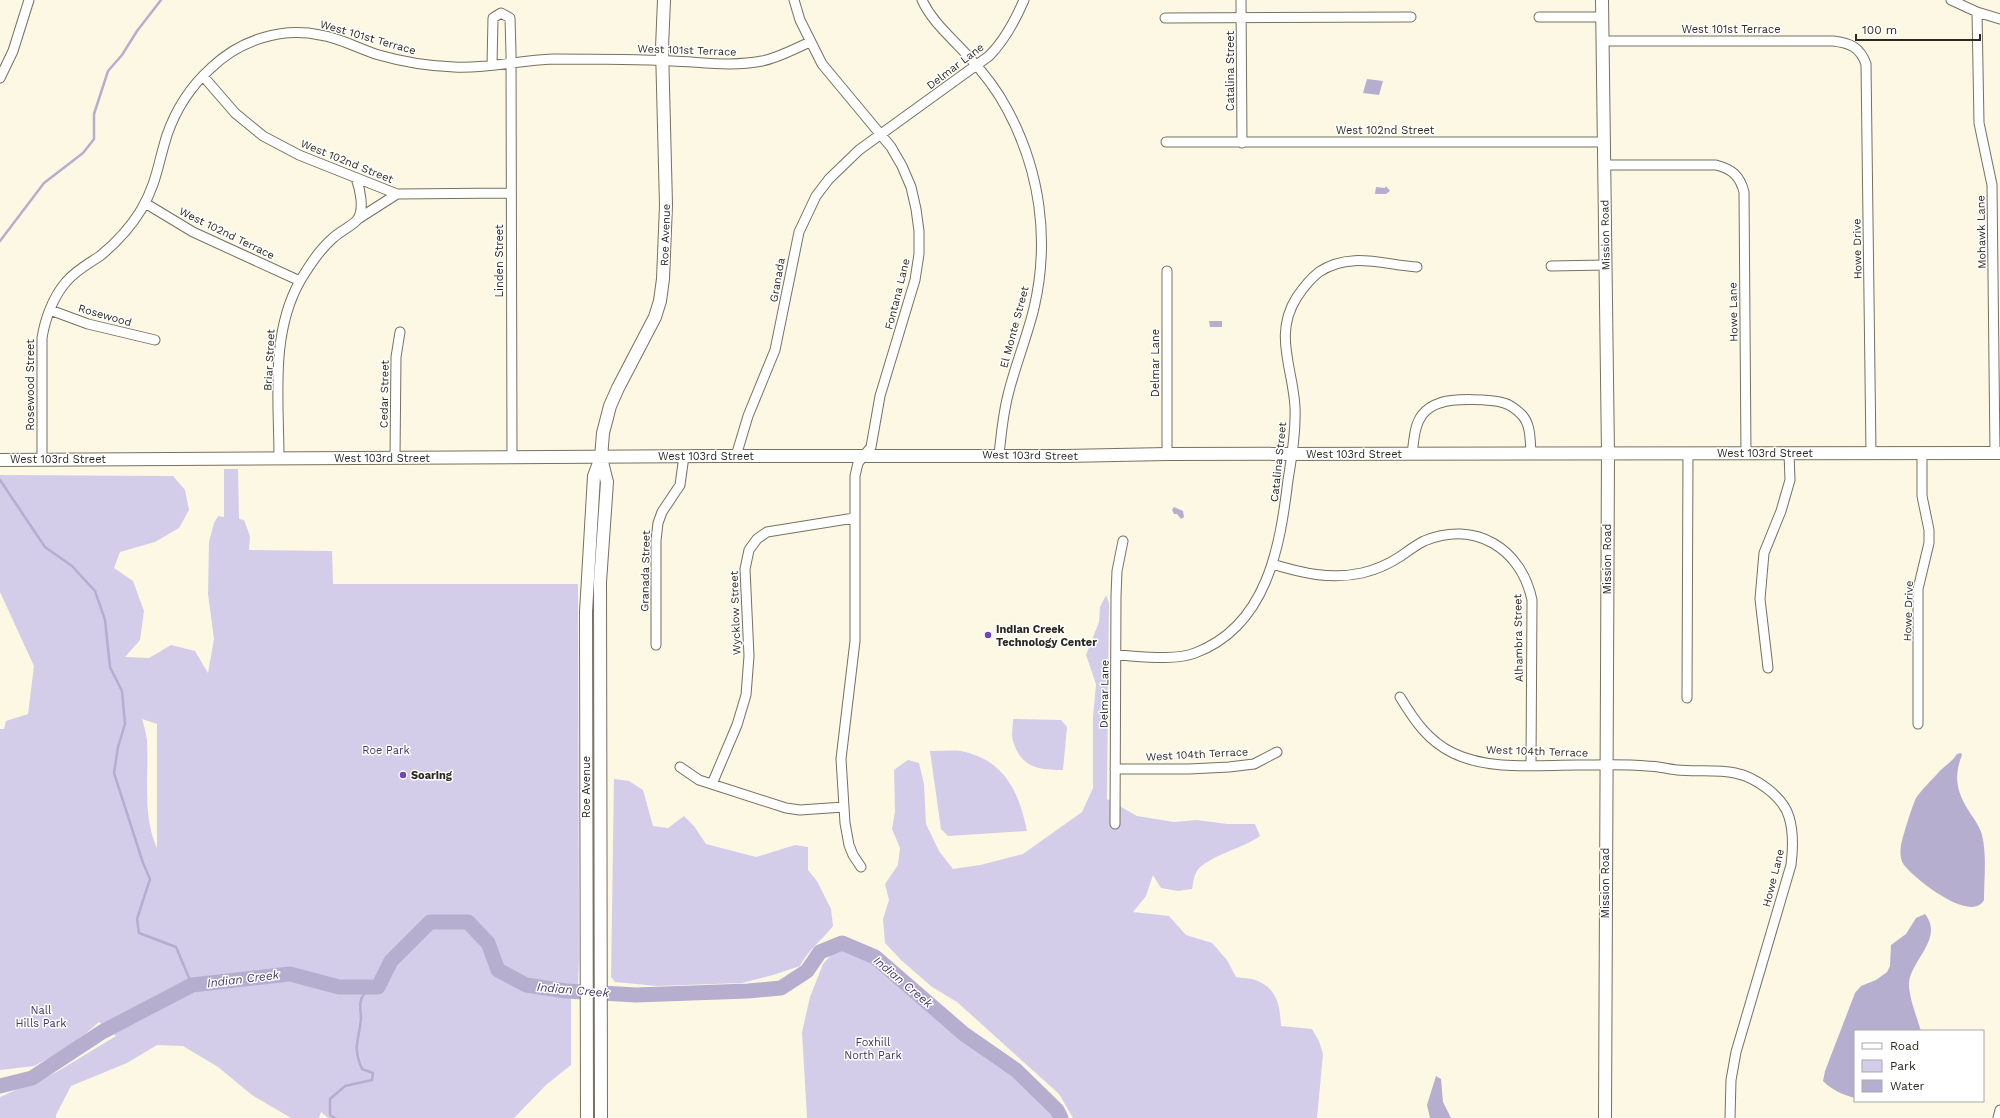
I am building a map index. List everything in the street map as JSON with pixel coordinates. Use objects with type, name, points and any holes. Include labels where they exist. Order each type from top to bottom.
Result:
[{"type":"main road","name":"Roe Avenue","points":[[587,1118],[587,591],[594,476],[601,458],[604,433],[610,406],[655,317],[660,301],[663,279],[666,205],[662,60],[664,0]]},
{"type":"main road","name":"Mission Road","points":[[1602,0],[1608,453],[1605,765],[1605,1118]]},
{"type":"main road","name":"West 103rd Street","points":[[3,460],[395,457],[601,458],[684,456],[1065,456],[1168,454],[1998,453]]},
{"type":"main road","name":"Roe Avenue","points":[[601,458],[607,482],[600,582],[601,1118]]},
{"type":"main road","points":[[586,782],[601,786]]},
{"type":"street","points":[[0,78],[13,51],[29,0]]},
{"type":"street","name":"Fontana Lane","points":[[794,0],[800,20],[822,64],[882,135],[902,166],[911,187],[916,209],[919,231],[919,254],[910,299],[880,396],[871,447],[864,456]]},
{"type":"street","name":"El Monte Street","points":[[922,0],[931,16],[977,66],[996,90],[1007,109],[1027,154],[1039,202],[1041,224],[1039,280],[1034,308],[1007,397],[999,455]]},
{"type":"street","name":"Delmar Lane","points":[[882,135],[989,56],[1005,38],[1017,18],[1024,0]]},
{"type":"street","name":"Catalina Street","points":[[1241,0],[1242,143]]},
{"type":"street","points":[[1951,0],[1977,12],[2000,19]]},
{"type":"street","name":"Mohawk Lane","points":[[1977,12],[1979,123],[1992,186],[1998,453]]},
{"type":"street","points":[[492,65],[492,18],[501,13],[510,18],[511,64]]},
{"type":"street","points":[[1165,18],[1411,17]]},
{"type":"street","points":[[1539,17],[1602,17]]},
{"type":"street","name":"West 101st Terrace","points":[[203,76],[218,61],[250,42],[287,33],[322,35],[381,55],[429,66],[456,68],[511,64],[550,59],[662,60],[732,65],[748,64],[776,57],[810,42]]},
{"type":"street","name":"West 101st Terrace","points":[[1603,41],[1833,41],[1849,43],[1857,48]]},
{"type":"street","name":"Howe Drive","points":[[1857,48],[1863,55],[1866,64],[1871,453]]},
{"type":"street","name":"Linden Street","points":[[511,64],[512,458]]},
{"type":"street","name":"West 102nd Street","points":[[203,76],[235,113],[263,136],[299,156],[397,194],[511,193]]},
{"type":"street","name":"Rosewood Street","points":[[42,460],[42,338],[50,310],[59,291],[67,281],[112,246],[136,218],[155,181],[167,134],[176,114],[185,97],[203,76]]},
{"type":"street","name":"Granada","points":[[736,456],[748,416],[775,350],[795,248],[807,213],[824,185],[843,164],[882,135]]},
{"type":"street","name":"West 102nd Street","points":[[1166,142],[1604,142]]},
{"type":"street","name":"Howe Lane","points":[[1604,165],[1716,166],[1728,168],[1741,182],[1744,192],[1746,453]]},
{"type":"street","points":[[356,178],[359,186],[361,207],[358,220]]},
{"type":"street","name":"Briar Street","points":[[279,458],[280,349],[283,326],[294,293],[300,281],[320,251],[332,239],[397,194]]},
{"type":"street","name":"West 102nd Terrace","points":[[145,203],[193,232],[300,281]]},
{"type":"street","name":"Catalina Street","points":[[1116,655],[1165,657],[1194,654],[1219,642],[1232,632],[1251,610],[1272,564],[1281,533],[1292,454],[1295,408],[1293,385],[1284,338],[1290,309],[1303,288],[1319,272],[1346,261],[1367,260],[1417,267]]},
{"type":"street","points":[[1552,266],[1605,265]]},
{"type":"street","name":"Delmar Lane","points":[[1167,271],[1168,454]]},
{"type":"street","name":"Rosewood","points":[[50,310],[88,324],[155,340]]},
{"type":"street","name":"Cedar Street","points":[[395,457],[396,357],[400,332]]},
{"type":"street","name":"West 103rd Street","points":[[1412,454],[1417,424],[1423,415],[1440,403],[1451,401],[1494,401],[1505,403],[1515,408],[1522,415],[1529,427],[1531,453]]},
{"type":"street","points":[[1687,698],[1688,453]]},
{"type":"street","points":[[1768,668],[1760,599],[1764,553],[1781,511],[1790,480],[1789,453]]},
{"type":"street","name":"Howe Drive","points":[[1918,724],[1918,589],[1929,537],[1922,496],[1922,453]]},
{"type":"street","name":"Granada Street","points":[[656,645],[656,540],[658,523],[662,512],[680,485],[684,456]]},
{"type":"street","points":[[861,867],[853,855],[849,845],[844,807],[841,759],[855,641],[855,476],[858,463],[864,456]]},
{"type":"street","name":"Wycklow Street","points":[[712,784],[737,725],[746,695],[749,656],[746,569],[749,550],[757,539],[767,532],[854,518]]},
{"type":"street","name":"Alhambra Street","points":[[1272,564],[1306,574],[1325,577],[1344,576],[1362,573],[1383,566],[1422,542],[1443,535],[1456,534],[1480,538],[1498,546],[1506,552],[1521,569],[1532,600],[1531,765]]},
{"type":"street","name":"Delmar Lane","points":[[1115,824],[1116,596],[1123,541]]},
{"type":"street","name":"West 104th Terrace","points":[[1400,697],[1425,734],[1438,744],[1454,753],[1481,762],[1531,765],[1605,765]]},
{"type":"street","name":"West 104th Terrace","points":[[1115,768],[1189,769],[1228,767],[1254,764],[1278,752]]},
{"type":"street","name":"Howe Lane","points":[[1605,765],[1647,766],[1677,770],[1736,773],[1751,778],[1770,792],[1789,816],[1793,845],[1791,865],[1736,1052],[1730,1091],[1730,1118]]},
{"type":"street","points":[[680,767],[699,780],[786,808],[813,810],[844,807]]},
{"type":"street","points":[[1998,1118],[2000,1110]]},
{"type":"green space","points":[[224,469],[238,469],[239,519],[244,520],[250,536],[249,550],[332,551],[333,584],[578,584],[579,958],[578,986],[571,985],[571,1065],[546,1085],[514,1118],[328,1118],[321,1112],[319,1118],[291,1118],[252,1095],[218,1067],[183,1046],[157,1045],[127,1063],[71,1086],[56,1115],[56,1118],[0,1118],[0,1097],[55,1073],[116,1036],[99,1022],[69,1048],[34,1066],[0,1070],[0,729],[4,729],[6,721],[28,714],[34,666],[0,592],[0,475],[173,476],[185,490],[189,510],[179,528],[155,542],[120,552],[114,568],[133,581],[144,611],[140,640],[125,657],[149,658],[171,645],[195,651],[208,673],[214,639],[208,594],[209,542],[214,523],[218,516],[224,517]],"holes":[[[142,719],[157,724],[157,848],[149,822],[147,795],[147,740]]]},
{"type":"green space","points":[[1106,595],[1109,603],[1107,799],[1137,816],[1174,822],[1197,820],[1227,824],[1255,824],[1260,836],[1217,856],[1202,866],[1196,873],[1192,889],[1178,891],[1161,888],[1153,875],[1146,896],[1133,912],[1169,916],[1186,935],[1212,943],[1227,960],[1236,977],[1256,980],[1270,989],[1279,1006],[1281,1026],[1312,1029],[1319,1041],[1323,1054],[1317,1118],[1073,1118],[1059,1094],[957,1002],[932,987],[901,960],[885,943],[883,919],[889,900],[885,884],[898,865],[900,848],[892,829],[895,812],[894,770],[908,760],[919,763],[924,784],[926,824],[939,851],[953,869],[980,865],[1023,854],[1082,812],[1093,788],[1093,717],[1096,684],[1086,655],[1099,622],[1100,607]]},
{"type":"green space","points":[[1013,719],[1061,720],[1067,727],[1063,770],[1032,766],[1021,757],[1016,750],[1012,739]]},
{"type":"green space","points":[[930,751],[961,751],[976,755],[989,762],[999,770],[1008,780],[1020,803],[1027,831],[948,836],[941,829]]},
{"type":"green space","points":[[614,779],[629,781],[643,790],[653,826],[668,828],[684,816],[694,826],[706,844],[756,857],[795,845],[808,847],[808,870],[817,881],[831,909],[833,926],[811,950],[800,966],[742,983],[657,986],[615,982],[611,977]]},
{"type":"green space","name":"Foxhill North Park","points":[[842,943],[875,957],[964,1034],[1016,1070],[1057,1110],[1061,1118],[807,1118],[802,1032],[810,997],[823,964]]},
{"type":"water","points":[[1367,79],[1383,81],[1379,95],[1363,93]]},
{"type":"water","points":[[1386,186],[1390,191],[1386,194],[1375,194],[1376,187],[1385,188]]},
{"type":"water","points":[[1209,321],[1222,321],[1222,327],[1210,327]]},
{"type":"water","points":[[1174,507],[1183,511],[1184,517],[1181,519],[1177,514],[1174,514],[1172,510]]},
{"type":"water","points":[[1961,753],[1962,755],[1959,762],[1957,776],[1958,789],[1963,801],[1981,831],[1984,843],[1984,900],[1977,906],[1968,907],[1943,897],[1919,880],[1904,865],[1901,855],[1902,841],[1916,798],[1957,754]]},
{"type":"water","points":[[1925,914],[1930,923],[1931,932],[1929,940],[1911,973],[1909,982],[1911,1000],[1921,1030],[1854,1030],[1854,1098],[1838,1092],[1823,1081],[1825,1071],[1855,993],[1861,986],[1876,980],[1887,972],[1890,966],[1891,945],[1906,934],[1916,918]]},
{"type":"water","points":[[1436,1076],[1441,1079],[1443,1102],[1451,1118],[1430,1118],[1427,1105]]},
{"type":"waterway","points":[[0,241],[44,183],[83,153],[94,139],[94,114],[108,71],[122,55],[137,31],[161,0]]},
{"type":"waterway","points":[[0,480],[45,547],[72,566],[95,591],[105,620],[110,667],[122,691],[125,724],[118,747],[114,773],[143,863],[150,879],[137,919],[139,933],[176,947],[192,985]]},
{"type":"waterway","name":"Indian Creek","points":[[0,1086],[32,1078],[102,1032],[192,985],[290,974],[339,987],[378,987],[391,961],[430,922],[468,922],[488,943],[498,970],[526,985],[566,991],[636,995],[748,991],[781,988],[807,971],[820,952],[842,943],[875,957],[964,1034],[1016,1070],[1057,1110],[1061,1118]]},
{"type":"waterway","points":[[335,1118],[330,1115],[330,1099],[345,1086],[372,1080],[373,1073],[362,1069],[357,1055],[357,1044],[361,1019],[361,1000],[365,993],[375,987]]},
{"type":"place","name":"Indian Creek Technology Center","points":[[988,635]]},
{"type":"place","name":"Soaring","points":[[403,775]]},
{"type":"park label","name":"Roe Park","points":[[386,750]]},
{"type":"park label","name":"Nall Hills Park","points":[[41,1016]]}]
